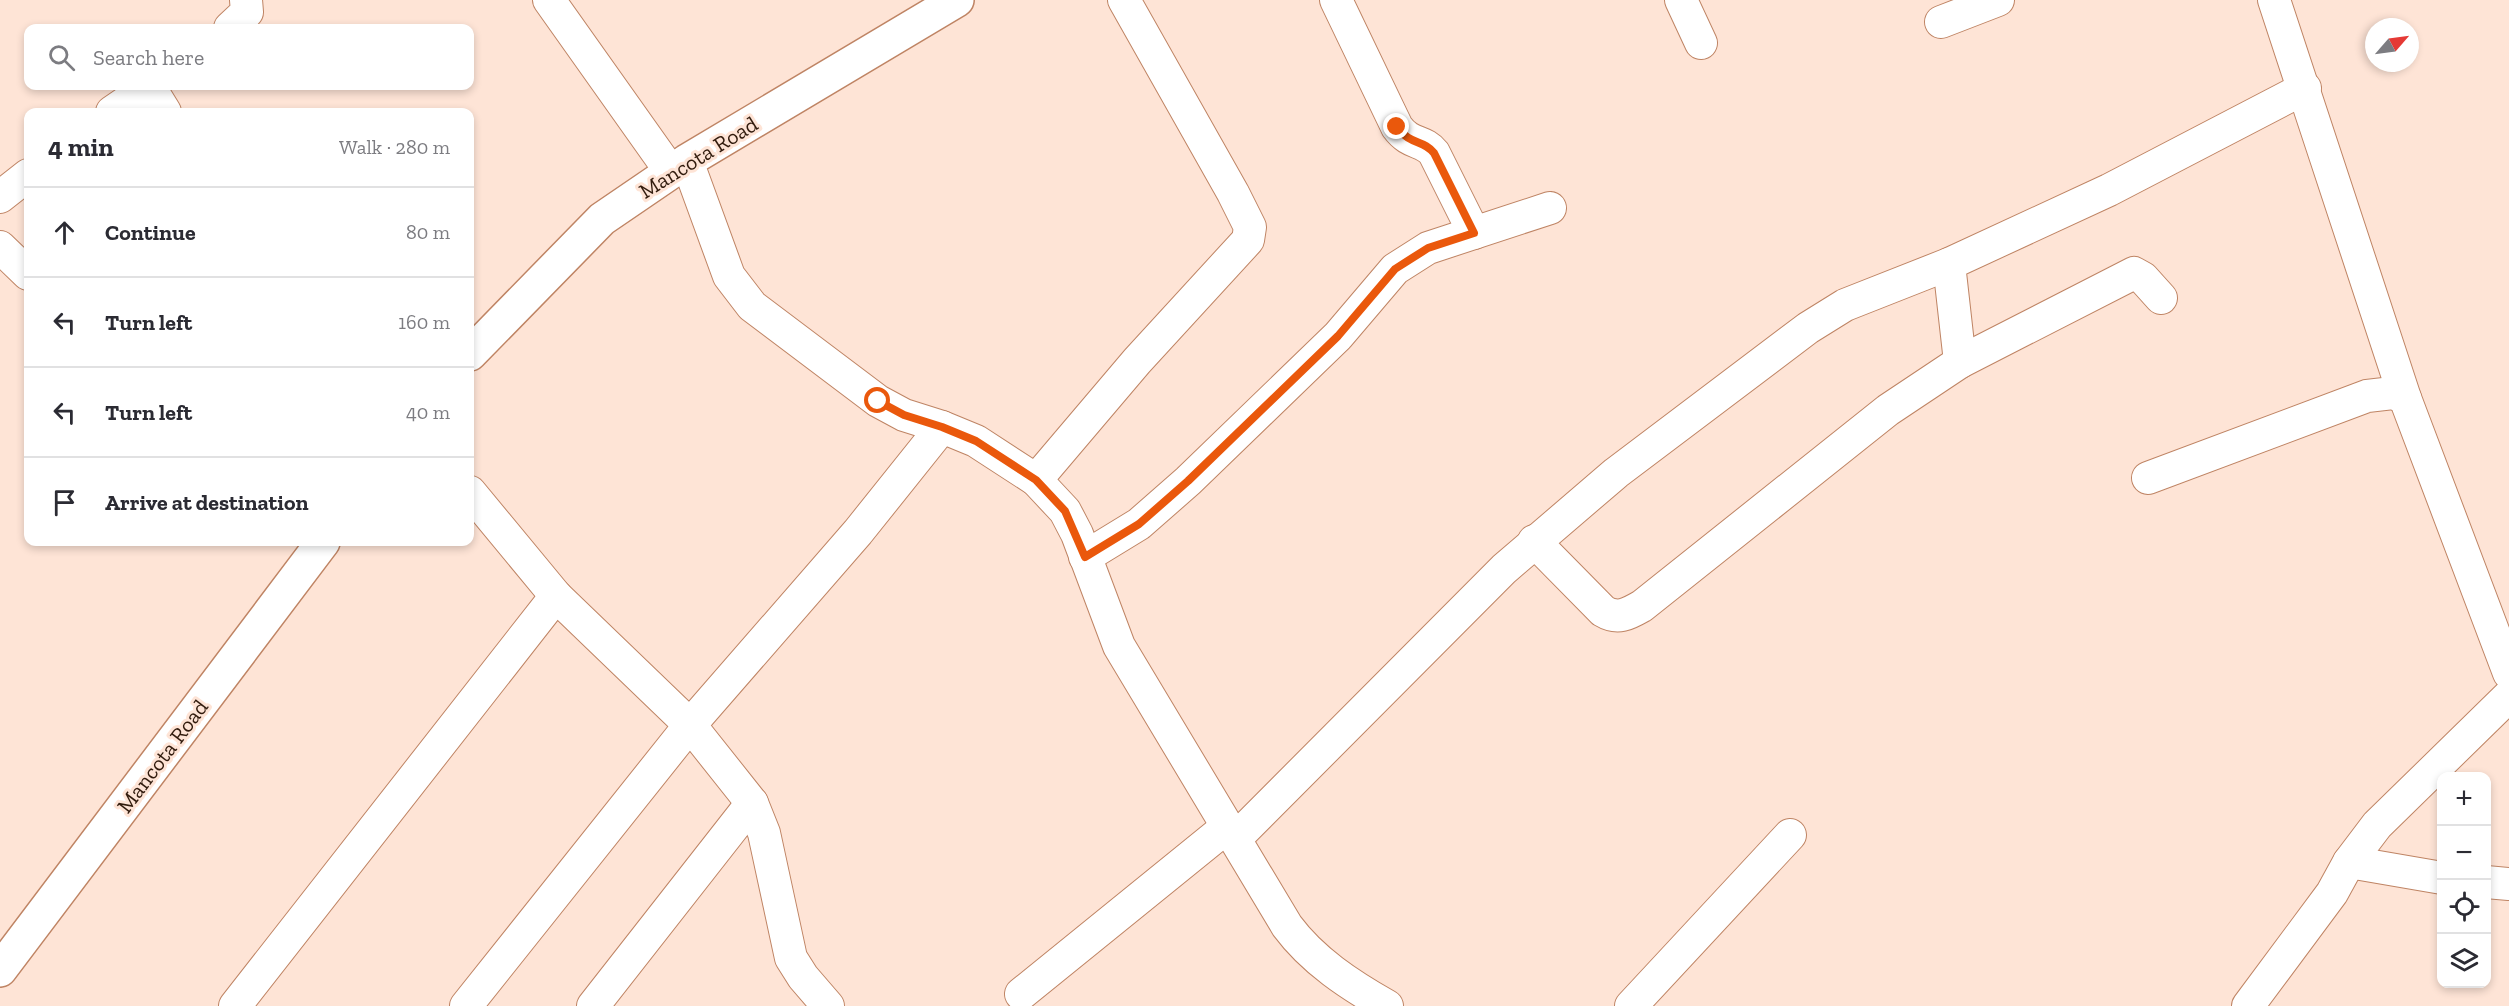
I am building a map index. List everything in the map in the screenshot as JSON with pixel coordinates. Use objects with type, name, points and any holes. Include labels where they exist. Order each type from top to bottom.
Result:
[{"type":"main road","name":"Mancota Road","points":[[474,350],[602,219],[679,167],[957,0]]},
{"type":"main road","name":"Mancota Road","points":[[0,970],[316,546]]},
{"type":"street","points":[[234,24],[247,12],[246,0]]},
{"type":"street","points":[[549,0],[679,167],[729,276],[752,306],[878,401],[904,415],[976,441],[1036,480],[1065,511],[1119,646],[1301,945],[1343,996],[1387,1006]]},
{"type":"street","points":[[1036,480],[1137,361],[1248,240],[1250,227],[1238,203],[1124,0]]},
{"type":"street","points":[[1336,0],[1397,127],[1410,141],[1425,145],[1434,153],[1474,233]]},
{"type":"street","points":[[1681,0],[1701,43]]},
{"type":"street","points":[[1941,22],[1998,0]]},
{"type":"street","points":[[2274,0],[2305,88],[2405,398],[2509,673]]},
{"type":"street","points":[[1021,994],[1231,833],[1534,542],[1616,473],[1808,328],[1845,305],[1948,264],[2109,190],[2305,88]]},
{"type":"street","points":[[118,108],[143,90]]},
{"type":"street","points":[[151,90],[163,108]]},
{"type":"street","points":[[0,196],[24,178]]},
{"type":"street","points":[[1085,557],[1139,524],[1188,481],[1338,336],[1395,269],[1428,248],[1550,208]]},
{"type":"street","points":[[0,247],[24,270]]},
{"type":"street","points":[[1948,264],[1960,362]]},
{"type":"street","points":[[1534,542],[1604,611],[1613,617],[1627,615],[1642,606],[1888,410],[1960,362],[2134,273],[2143,278],[2161,298]]},
{"type":"street","points":[[2148,478],[2367,396],[2393,393],[2405,398]]},
{"type":"street","points":[[466,1006],[690,725],[858,531],[942,427]]},
{"type":"street","points":[[474,497],[556,596],[690,725],[752,803],[764,833],[791,958],[803,977],[828,1006]]},
{"type":"street","points":[[236,1006],[556,596]]},
{"type":"street","points":[[2248,1006],[2332,893],[2349,862],[2377,825],[2509,696]]},
{"type":"street","points":[[593,1006],[752,803]]},
{"type":"street","points":[[1631,1006],[1790,835]]},
{"type":"street","points":[[2349,862],[2437,877]]},
{"type":"street","points":[[2491,882],[2509,884]]},
{"type":"route","points":[[878,401],[904,415],[976,441],[1036,480],[1065,511],[1077,534],[1085,557],[1139,524],[1286,390],[1338,336],[1395,269],[1428,248],[1474,233],[1434,153],[1425,145],[1404,137],[1397,127]]}]
